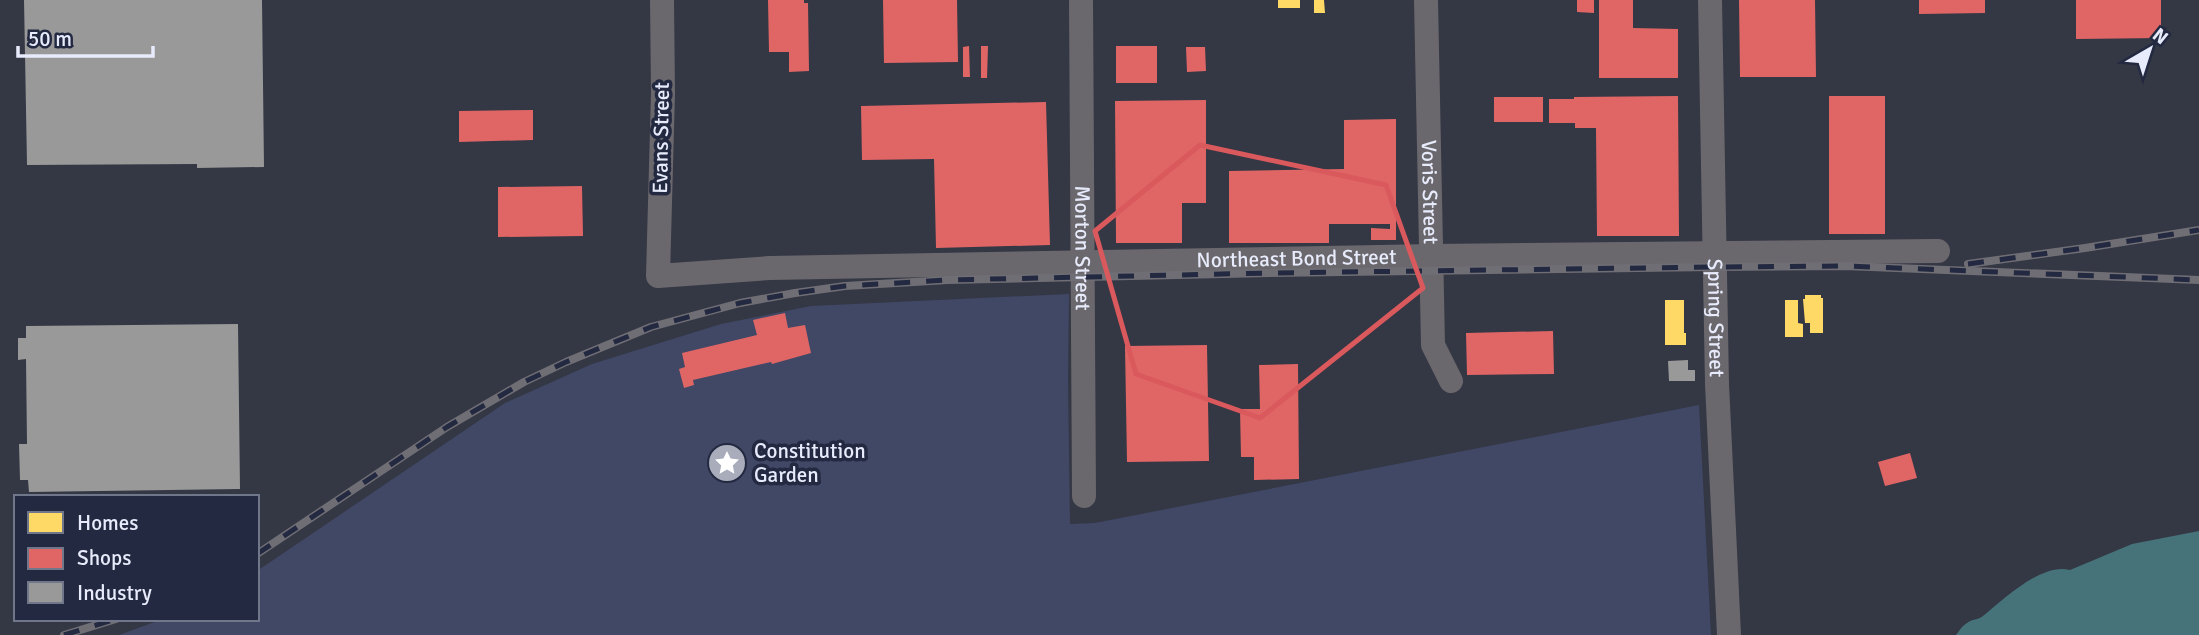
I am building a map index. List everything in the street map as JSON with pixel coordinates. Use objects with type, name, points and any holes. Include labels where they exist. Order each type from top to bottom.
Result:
[{"type":"street","name":"Evans Street","points":[[658,276],[663,93],[662,0]]},
{"type":"street","name":"Morton Street","points":[[1081,0],[1084,496]]},
{"type":"street","name":"Voris Street","points":[[1426,0],[1433,345],[1451,381]]},
{"type":"street","name":"Spring Street","points":[[1710,0],[1713,254],[1729,635]]},
{"type":"street","name":"Northeast Bond Street","points":[[658,276],[770,268],[1432,256],[1938,251]]},
{"type":"highlighted area","points":[[1200,145],[1386,185],[1423,288],[1260,418],[1136,374],[1095,231]]},
{"type":"shaded area","points":[[1069,294],[1070,524],[1095,523],[1699,405],[1711,635],[119,635],[158,621],[259,621],[259,570],[505,403],[592,364],[721,324],[811,306]]},
{"type":"shaded area","points":[[2199,531],[2199,635],[1956,635],[1966,624],[1981,617],[2035,577],[2059,569],[2070,570],[2132,544]]},
{"type":"building: Homes","points":[[1278,0],[1300,0],[1300,8],[1278,8]]},
{"type":"building: Homes","points":[[1314,0],[1324,0],[1325,13],[1314,13]]},
{"type":"building: Homes","points":[[1805,295],[1821,295],[1823,298],[1823,333],[1810,333],[1810,323],[1805,323]]},
{"type":"building: Homes","points":[[1665,300],[1684,300],[1686,345],[1665,345]]},
{"type":"building: Homes","points":[[1785,300],[1798,300],[1798,323],[1803,324],[1803,337],[1785,337]]},
{"type":"building: Shops","points":[[768,0],[804,0],[804,3],[808,3],[809,71],[789,72],[789,52],[769,52]]},
{"type":"building: Shops","points":[[883,0],[957,0],[958,62],[884,63]]},
{"type":"building: Shops","points":[[1577,0],[1594,0],[1594,13],[1577,12]]},
{"type":"building: Shops","points":[[1599,0],[1633,0],[1633,28],[1678,29],[1678,78],[1599,78]]},
{"type":"building: Shops","points":[[1739,0],[1815,0],[1816,77],[1740,77]]},
{"type":"building: Shops","points":[[1919,0],[1985,0],[1985,13],[1919,14]]},
{"type":"building: Shops","points":[[2076,0],[2161,0],[2161,38],[2076,39]]},
{"type":"building: Shops","points":[[969,46],[970,77],[963,77],[963,47]]},
{"type":"building: Shops","points":[[981,46],[988,46],[987,78],[981,78]]},
{"type":"building: Shops","points":[[1116,46],[1157,46],[1157,83],[1116,83]]},
{"type":"building: Shops","points":[[1186,47],[1205,47],[1206,71],[1187,72]]},
{"type":"building: Shops","points":[[1678,96],[1679,236],[1597,236],[1596,128],[1575,128],[1575,123],[1549,123],[1549,99]]},
{"type":"building: Shops","points":[[1829,96],[1885,96],[1885,234],[1829,234]]},
{"type":"building: Shops","points":[[1494,97],[1543,97],[1543,122],[1494,122]]},
{"type":"building: Shops","points":[[1206,100],[1206,203],[1182,203],[1182,243],[1116,243],[1115,101]]},
{"type":"building: Shops","points":[[1046,102],[1050,245],[936,248],[934,159],[862,160],[861,106]]},
{"type":"building: Shops","points":[[533,110],[533,140],[459,142],[459,111]]},
{"type":"building: Shops","points":[[1396,119],[1396,240],[1371,240],[1371,228],[1390,229],[1390,224],[1329,224],[1329,243],[1229,243],[1229,171],[1344,169],[1344,120]]},
{"type":"building: Shops","points":[[582,186],[583,236],[498,237],[498,187]]},
{"type":"building: Shops","points":[[785,313],[788,328],[805,325],[811,353],[693,380],[694,385],[684,388],[679,369],[685,367],[682,353],[757,335],[753,320]]},
{"type":"building: Shops","points":[[1553,331],[1554,374],[1467,375],[1466,333]]},
{"type":"building: Shops","points":[[1207,345],[1209,461],[1127,462],[1125,346]]},
{"type":"building: Shops","points":[[1298,364],[1299,479],[1254,480],[1254,457],[1241,457],[1240,409],[1260,409],[1259,365]]},
{"type":"building: Shops","points":[[1910,453],[1917,478],[1885,486],[1878,462]]},
{"type":"building: Industry","points":[[24,0],[262,0],[264,167],[197,168],[197,164],[27,165]]},
{"type":"building: Industry","points":[[238,324],[240,489],[29,492],[28,480],[20,480],[19,444],[27,444],[26,359],[18,360],[18,338],[26,338],[26,326]]},
{"type":"building: Industry","points":[[1688,360],[1688,370],[1695,370],[1695,381],[1669,381],[1668,361]]},
{"type":"railway","points":[[1968,264],[2199,230]]},
{"type":"railway","points":[[259,553],[447,427],[524,382],[651,327],[740,303],[795,293],[845,286],[948,280],[1714,267],[1846,266],[2199,280]]},
{"type":"railway","points":[[64,635],[110,621]]},
{"type":"place","name":"Constitution Garden","points":[[727,463]]}]
